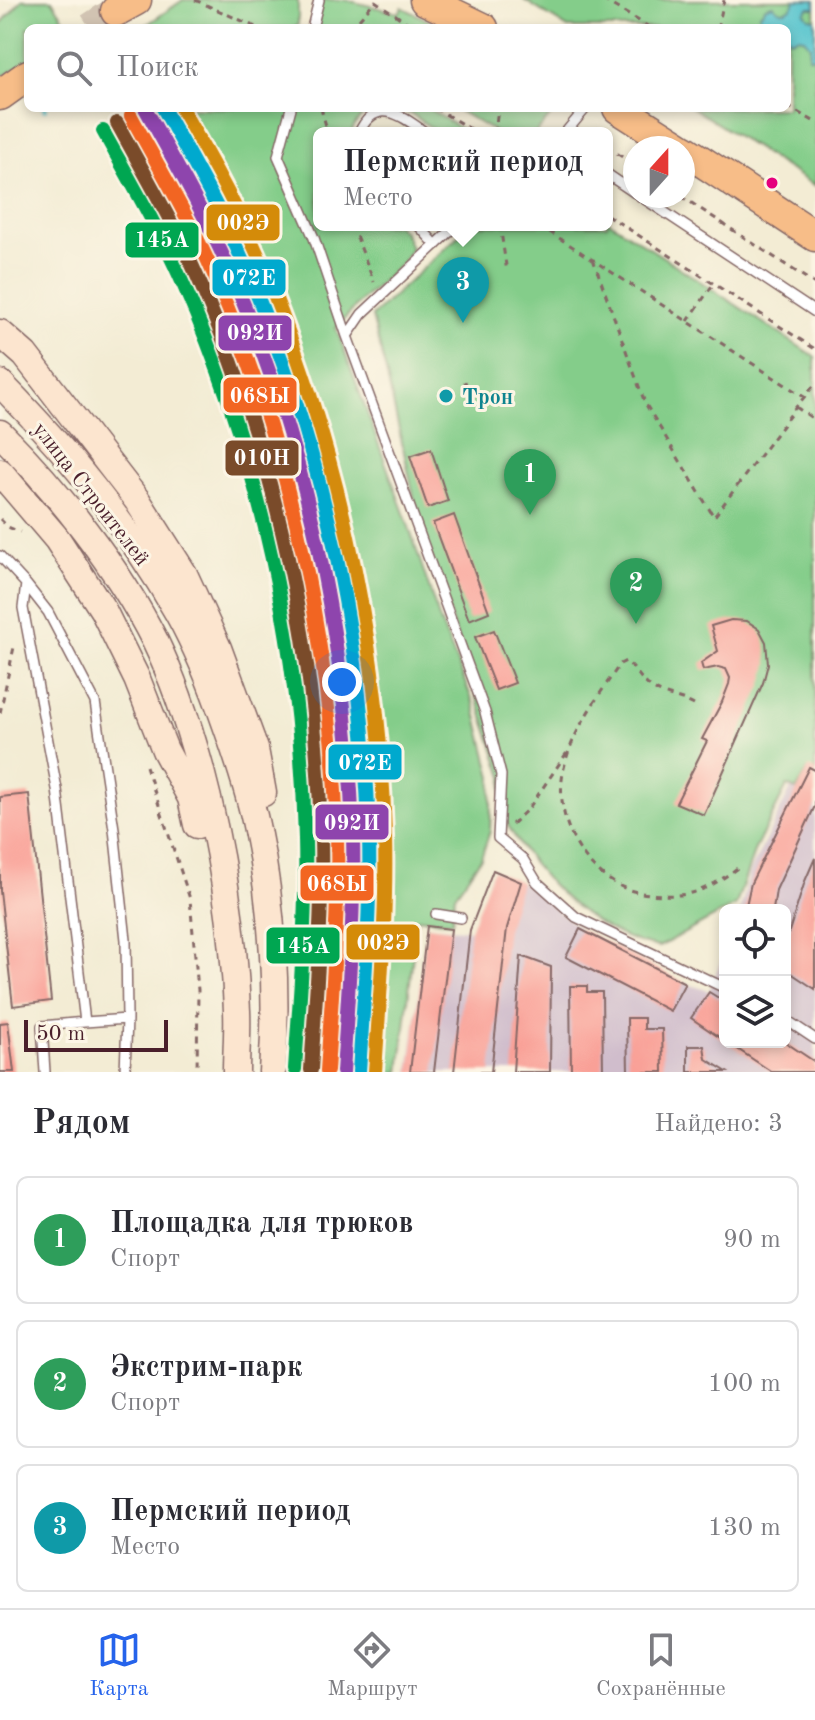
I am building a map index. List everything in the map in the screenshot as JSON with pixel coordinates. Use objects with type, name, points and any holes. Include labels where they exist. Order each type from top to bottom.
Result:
[{"type":"main road","points":[[425,0],[476,24]]},
{"type":"main road","points":[[452,0],[478,24]]},
{"type":"main road","points":[[0,95],[24,78]]},
{"type":"main road","points":[[624,112],[662,136]]},
{"type":"main road","points":[[695,158],[815,236]]},
{"type":"main road","points":[[0,333],[25,355],[137,500],[184,574],[218,648],[255,749],[264,802],[273,900],[274,1004]]},
{"type":"main road","name":"улица Строителей","points":[[0,383],[75,465],[115,515],[180,616],[205,668],[241,768],[257,829],[270,907],[274,1004],[272,1072]]},
{"type":"main road","name":"улица Строителей","points":[[5,438],[85,532],[124,588],[155,641],[184,710],[216,831],[224,883],[237,1013],[236,1072]]},
{"type":"main road","points":[[0,472],[57,539],[103,610],[137,679],[165,750],[191,798],[202,843],[219,946],[222,1016],[219,1072]]},
{"type":"lane","points":[[313,24],[319,0]]},
{"type":"lane","points":[[290,112],[278,156],[314,238],[485,712],[501,775],[498,838],[523,859],[537,882],[576,917],[719,985]]},
{"type":"lane","points":[[361,127],[372,114],[383,112]]},
{"type":"lane","points":[[392,112],[418,127]]},
{"type":"lane","points":[[659,208],[815,312]]},
{"type":"lane","points":[[423,231],[436,245]]},
{"type":"lane","points":[[347,336],[362,314],[451,231]]},
{"type":"lane","points":[[0,556],[48,612],[95,702],[123,900],[127,1019],[125,1072]]},
{"type":"lane","points":[[26,584],[23,608],[57,789],[85,1022]]},
{"type":"lane","points":[[436,914],[461,918]]},
{"type":"lane","points":[[45,1072],[42,1026],[127,1019]]},
{"type":"lane","points":[[791,1023],[815,1039]]},
{"type":"path","points":[[195,0],[249,24]]},
{"type":"path","points":[[603,0],[644,24]]},
{"type":"path","points":[[719,24],[724,0]]},
{"type":"path","points":[[355,24],[375,1],[409,24]]},
{"type":"path","points":[[791,108],[815,122]]},
{"type":"path","points":[[442,112],[467,127]]},
{"type":"path","points":[[695,205],[815,284]]},
{"type":"path","points":[[613,219],[815,349]]},
{"type":"path","points":[[354,231],[380,297]]},
{"type":"path","points":[[501,231],[507,272]]},
{"type":"path","points":[[547,231],[804,397]]},
{"type":"path","points":[[593,259],[645,403],[714,517],[815,384]]},
{"type":"path","points":[[688,321],[714,283]]},
{"type":"path","points":[[465,381],[467,390]]},
{"type":"path","points":[[796,407],[815,420]]},
{"type":"path","points":[[0,519],[8,527],[29,537]]},
{"type":"path","points":[[0,713],[23,608]]},
{"type":"path","points":[[498,838],[529,808],[570,748],[620,664],[626,661],[653,689],[694,705]]},
{"type":"path","points":[[570,748],[563,773],[561,799],[567,827],[580,852],[599,872],[620,887],[644,894],[671,896],[696,892],[720,881],[740,866]]},
{"type":"path","points":[[146,767],[190,899],[198,990],[197,1072]]},
{"type":"shaded area","points":[[810,749],[815,753],[815,1072],[409,1072],[427,926],[470,930],[493,870],[521,882],[580,929],[685,983],[709,991],[719,965],[719,1048],[791,1048],[791,904],[742,904],[750,872]]},
{"type":"green space","points":[[22,0],[52,0],[67,24],[24,24],[24,63],[0,78],[0,25]]},
{"type":"green space","points":[[183,0],[298,0],[298,24],[148,24]]},
{"type":"green space","points":[[321,0],[346,0],[399,13],[402,7],[435,24],[317,24]]},
{"type":"green space","points":[[524,0],[815,0],[815,186],[699,112],[791,112],[791,24],[562,24]]},
{"type":"green space","points":[[177,112],[367,112],[354,127],[313,127],[313,231],[403,231],[411,248],[403,262],[336,328],[440,621],[474,704],[492,777],[490,831],[481,858],[455,895],[452,922],[417,918],[400,1072],[372,1072],[379,983],[383,823],[381,729],[363,597],[320,424],[291,346],[287,346],[250,254]]},
{"type":"green space","points":[[406,112],[434,112],[458,127],[430,127]]},
{"type":"green space","points":[[461,112],[554,112],[541,127],[487,127]]},
{"type":"green space","points":[[613,224],[815,357],[815,773],[808,770],[796,790],[787,786],[755,849],[736,904],[719,904],[719,914],[659,947],[638,942],[578,909],[545,877],[518,842],[503,815],[503,777],[421,528],[372,316],[464,231],[613,231]]},
{"type":"water","points":[[795,0],[815,0],[815,8],[808,8],[805,13],[815,19],[815,57],[809,57],[810,45],[804,38],[791,40],[791,24],[762,24],[760,20],[760,14],[766,7],[773,5],[786,11]]},
{"type":"building","points":[[431,449],[448,501],[428,508],[410,456]]},
{"type":"building","points":[[454,515],[489,612],[469,620],[433,523]]},
{"type":"building","points":[[731,620],[747,621],[759,629],[766,642],[768,664],[763,683],[704,815],[676,803],[707,741],[702,739],[729,684],[726,669],[703,670],[701,663],[718,651],[711,626]]},
{"type":"building","points":[[494,630],[515,683],[496,690],[475,637]]},
{"type":"building","points":[[809,767],[815,770],[815,806],[776,890],[774,904],[746,904],[751,883]]},
{"type":"building","points":[[29,794],[51,1001],[13,1006],[0,891],[0,797]]},
{"type":"building","points":[[815,858],[815,989],[791,973],[791,925]]},
{"type":"building","points":[[493,870],[521,882],[507,928],[491,1072],[454,1072],[470,930]]},
{"type":"building","points":[[427,926],[451,929],[434,1072],[410,1072]]},
{"type":"building","points":[[580,929],[685,983],[670,1011],[566,957]]},
{"type":"building","points":[[521,956],[551,967],[550,1072],[513,1072]]},
{"type":"building","points":[[570,986],[587,986],[587,992],[602,992],[603,1072],[571,1072]]},
{"type":"building","points":[[709,992],[719,998],[719,1037],[691,1018]]},
{"type":"building","points":[[627,1018],[644,1018],[644,1029],[662,1029],[663,1072],[628,1072]]},
{"type":"building","points":[[8,1022],[14,1072],[0,1072],[0,1023]]},
{"type":"building","points":[[688,1046],[704,1046],[706,1059],[727,1072],[688,1072]]},
{"type":"building","points":[[791,1046],[815,1062],[815,1072],[772,1072],[736,1048]]},
{"type":"tunnel","points":[[96,24],[116,11]]},
{"type":"transit line","name":"092И","points":[[147,112],[210,228],[256,337],[301,475],[318,546],[342,691],[353,836],[352,924],[343,1072]]},
{"type":"transit line","name":"072Е","points":[[165,112],[226,224],[272,332],[317,472],[334,544],[358,689],[369,836],[368,925],[359,1072]]},
{"type":"transit line","name":"002Э","points":[[183,112],[244,225],[283,318],[326,449],[363,613],[378,724],[385,836],[384,925],[375,1072]]},
{"type":"transit line","name":"068Ы","points":[[131,116],[196,236],[242,344],[265,412],[302,550],[326,692],[337,835],[336,924],[327,1071]]},
{"type":"transit line","name":"010Н","points":[[117,123],[182,244],[228,351],[251,418],[288,556],[311,697],[318,768],[320,926],[311,1070]]},
{"type":"transit line","name":"145А","points":[[103,131],[166,247],[211,352],[255,487],[272,556],[295,697],[302,768],[305,897],[295,1069]]},
{"type":"place","name":"Пермский период","points":[[463,323]]},
{"type":"place","name":"Трон","points":[[446,396]]},
{"type":"place","name":"Площадка для трюков","points":[[530,515]]},
{"type":"place","name":"Экстрим-парк","points":[[636,624]]}]
